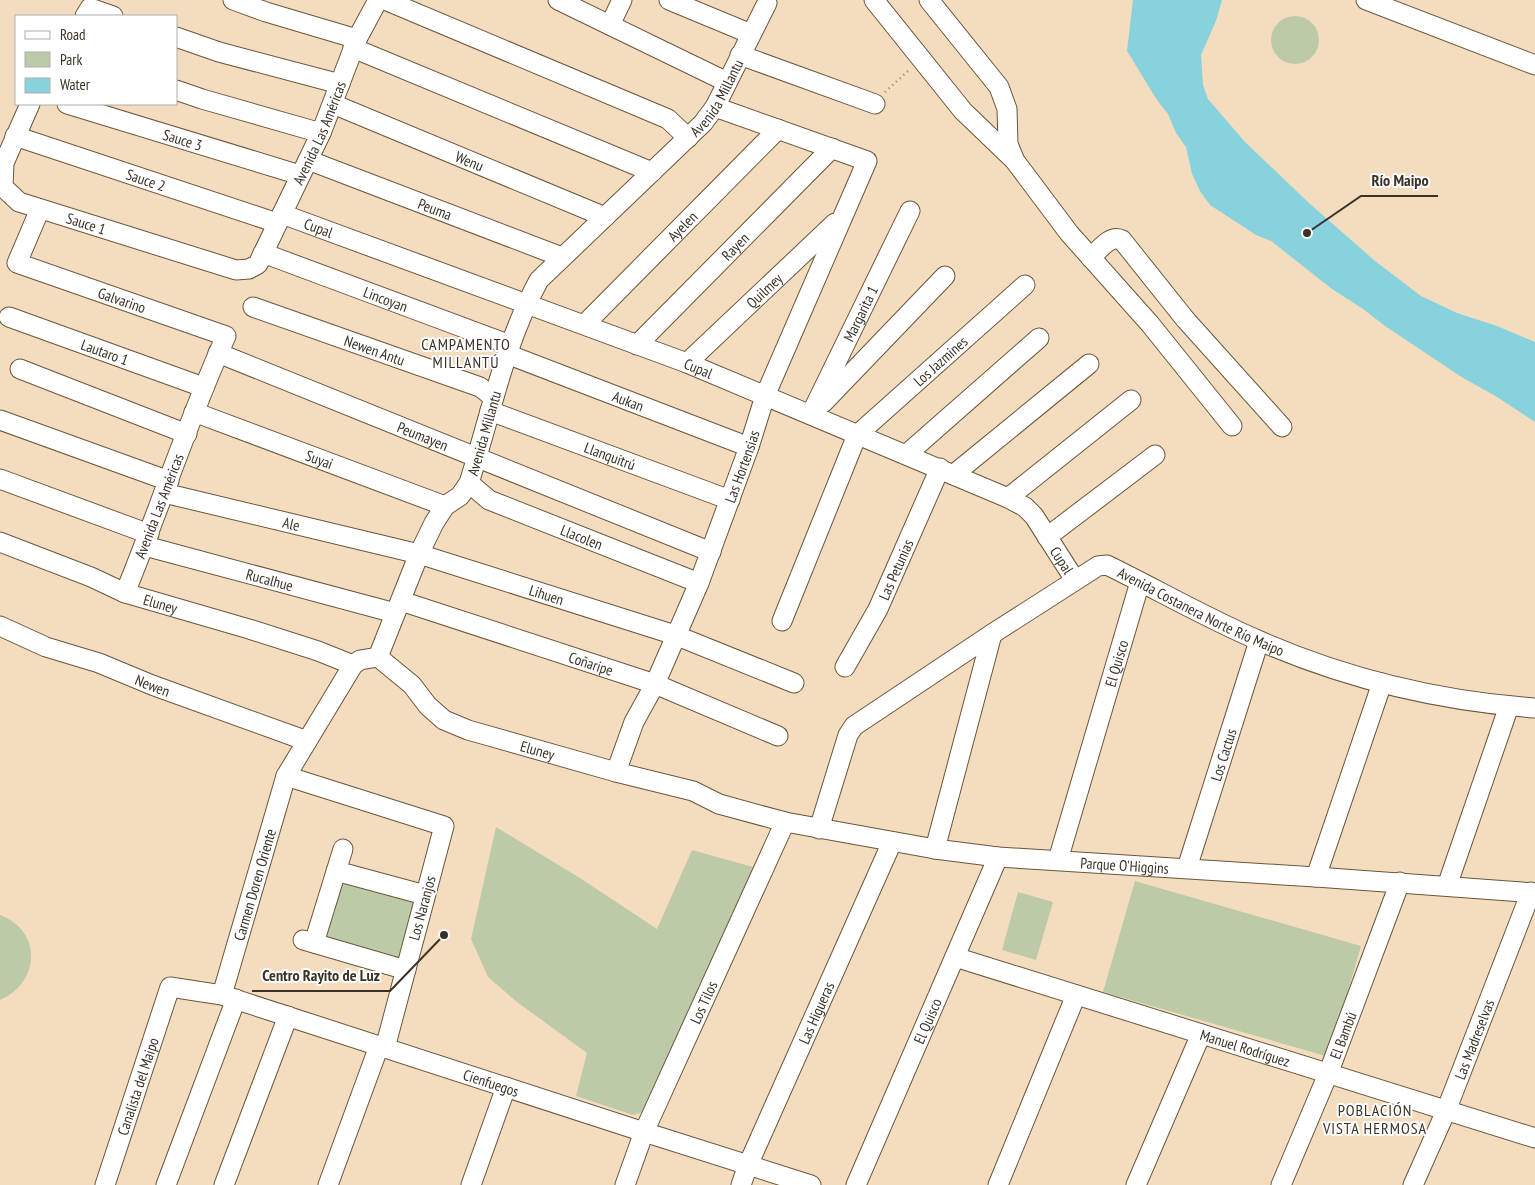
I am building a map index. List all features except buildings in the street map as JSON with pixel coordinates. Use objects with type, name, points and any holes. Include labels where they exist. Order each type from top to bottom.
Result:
[{"type":"street","points":[[233,0],[355,44],[652,172]]},
{"type":"street","name":"Avenida Las Américas","points":[[260,259],[321,133],[355,44],[378,0]]},
{"type":"street","points":[[385,0],[668,119],[688,138]]},
{"type":"street","points":[[558,0],[727,82]]},
{"type":"street","points":[[610,25],[622,0]]},
{"type":"street","points":[[669,0],[751,34]]},
{"type":"street","points":[[874,0],[963,111],[1015,161],[1070,233],[1188,370],[1232,426]]},
{"type":"street","points":[[928,0],[1000,87],[1007,109],[1008,144],[1015,161]]},
{"type":"street","points":[[1366,0],[1535,65]]},
{"type":"street","name":"Avenida Millantu","points":[[378,657],[419,554],[434,523],[445,506],[460,496],[470,483],[508,350],[526,303],[539,280],[688,138],[716,107],[767,3]]},
{"type":"street","points":[[87,12],[106,15]]},
{"type":"street","points":[[178,38],[219,52],[340,84]]},
{"type":"street","points":[[740,55],[881,97]]},
{"type":"street","points":[[178,91],[321,133]]},
{"type":"street","name":"Wenu","points":[[333,104],[605,217]]},
{"type":"street","name":"Sauce 1","points":[[30,105],[4,163],[4,187],[19,202],[236,270],[249,269],[260,259]]},
{"type":"street","name":"Sauce 3","points":[[71,105],[304,167]]},
{"type":"street","points":[[716,107],[832,148]]},
{"type":"street","name":"Ayelen","points":[[585,324],[778,129]]},
{"type":"street","name":"Sauce 2","points":[[15,136],[279,218]]},
{"type":"street","name":"Las Hortensias","points":[[616,772],[634,722],[654,684],[699,583],[749,447],[765,396],[867,161],[832,148]]},
{"type":"street","name":"Rayen","points":[[637,345],[832,148]]},
{"type":"street","name":"Peuma","points":[[304,167],[562,257]]},
{"type":"street","name":"Galvarino","points":[[40,209],[17,263],[226,336]]},
{"type":"street","name":"Margarita 1","points":[[811,414],[910,211]]},
{"type":"street","name":"Quilmey","points":[[687,362],[842,217]]},
{"type":"street","name":"Cupal","points":[[279,218],[526,303],[687,362],[1008,498],[1034,516],[1075,580]]},
{"type":"street","points":[[1091,258],[1112,238],[1122,240],[1213,350],[1282,426]]},
{"type":"street","name":"Lincoyan","points":[[260,259],[508,350]]},
{"type":"street","points":[[811,414],[945,276]]},
{"type":"street","name":"Los Jazmines","points":[[857,435],[1025,285]]},
{"type":"street","name":"Newen Antu","points":[[253,307],[480,387],[492,404]]},
{"type":"street","name":"Lautaro 1","points":[[9,317],[203,387]]},
{"type":"street","name":"Avenida Las Américas","points":[[125,593],[147,540],[203,387],[226,336]]},
{"type":"street","points":[[907,454],[1039,338]]},
{"type":"street","name":"Aukan","points":[[508,350],[749,447]]},
{"type":"street","points":[[1188,370],[1213,350]]},
{"type":"street","name":"Peumayen","points":[[218,353],[711,552]]},
{"type":"street","points":[[947,472],[1089,364]]},
{"type":"street","points":[[20,369],[187,434]]},
{"type":"street","points":[[1008,498],[1130,400]]},
{"type":"street","name":"Llanquitrú","points":[[492,404],[730,500]]},
{"type":"street","name":"Suyai","points":[[194,412],[445,506]]},
{"type":"street","name":"Ale","points":[[0,420],[166,487],[419,554]]},
{"type":"street","points":[[782,621],[857,435]]},
{"type":"street","points":[[1047,537],[1155,455]]},
{"type":"street","name":"Las Petunias","points":[[845,667],[878,609],[947,472]]},
{"type":"street","name":"Rucalhue","points":[[0,479],[147,540],[398,607]]},
{"type":"street","name":"Llacolen","points":[[470,483],[489,500],[699,583]]},
{"type":"street","name":"Eluney","points":[[0,542],[90,577],[125,593],[257,632],[353,665]]},
{"type":"street","name":"Lihuen","points":[[419,554],[675,635],[794,683]]},
{"type":"street","name":"Avenida Costanera Norte Río Maipo","points":[[819,829],[851,729],[992,634],[1098,566],[1107,566],[1259,641],[1307,660],[1382,683],[1466,700],[1535,708]]},
{"type":"street","name":"El Quisco","points":[[1058,860],[1140,582]]},
{"type":"street","name":"Coñaripe","points":[[398,607],[654,684],[778,736]]},
{"type":"street","name":"Newen","points":[[0,626],[46,647],[99,664],[152,686],[307,741]]},
{"type":"street","points":[[935,849],[992,634]]},
{"type":"street","name":"Los Cactus","points":[[1186,868],[1259,641]]},
{"type":"street","points":[[286,776],[353,665],[360,660],[378,657]]},
{"type":"street","name":"Eluney","points":[[378,657],[412,685],[428,706],[444,720],[468,730],[693,792],[719,804]]},
{"type":"street","points":[[1316,876],[1382,683]]},
{"type":"street","points":[[1447,886],[1508,706]]},
{"type":"street","name":"Los Naranjos","points":[[286,776],[444,826],[406,970],[382,1047],[328,1185]]},
{"type":"street","name":"Carmen Doren Oriente","points":[[166,1185],[229,997],[286,776]]},
{"type":"street","name":"Parque O'Higgins","points":[[719,804],[819,829],[935,849],[998,857],[1316,876],[1533,893]]},
{"type":"street","name":"Los Tilos","points":[[625,1185],[644,1132],[785,822]]},
{"type":"street","name":"Las Higueras","points":[[741,1185],[748,1165],[892,842]]},
{"type":"street","points":[[343,849],[309,942],[406,970]]},
{"type":"street","name":"El Quisco","points":[[856,1185],[998,857]]},
{"type":"street","points":[[336,871],[425,895]]},
{"type":"street","name":"El Bambú","points":[[1281,1185],[1328,1074],[1400,882]]},
{"type":"street","name":"Las Madreselvas","points":[[1413,1185],[1446,1111],[1533,893]]},
{"type":"street","name":"Manuel Rodríguez","points":[[955,957],[1535,1138]]},
{"type":"street","name":"Cienfuegos","points":[[170,988],[229,997],[811,1185]]},
{"type":"street","name":"Canalista del Maipo","points":[[105,1185],[170,988]]},
{"type":"street","points":[[998,1185],[1076,995]]},
{"type":"street","points":[[224,1185],[288,1016]]},
{"type":"street","points":[[1136,1185],[1201,1034]]},
{"type":"street","points":[[471,1185],[506,1087]]},
{"type":"path","points":[[881,97],[913,66]]},
{"type":"green space","points":[[1290,16],[1300,16],[1312,23],[1319,35],[1319,45],[1312,57],[1300,64],[1290,64],[1282,60],[1275,53],[1271,45],[1271,35],[1275,27],[1282,20]]},
{"type":"green space","points":[[496,827],[580,878],[657,929],[692,850],[753,867],[644,1112],[633,1115],[576,1096],[587,1053],[517,1002],[488,977],[471,939]]},
{"type":"green space","points":[[341,880],[414,899],[400,960],[325,938]]},
{"type":"green space","points":[[1135,881],[1361,946],[1329,1057],[1103,992]]},
{"type":"green space","points":[[1018,892],[1053,902],[1036,960],[1002,950]]},
{"type":"green space","points":[[0,915],[14,923],[24,933],[29,944],[31,957],[29,970],[23,982],[13,992],[0,1000]]},
{"type":"water","points":[[1133,0],[1222,0],[1216,21],[1201,55],[1203,85],[1208,99],[1245,142],[1309,203],[1375,261],[1421,296],[1457,313],[1497,326],[1535,342],[1535,422],[1460,376],[1385,326],[1332,289],[1271,241],[1256,235],[1210,205],[1200,191],[1192,174],[1186,147],[1176,133],[1168,114],[1157,100],[1127,51]]},
{"type":"place","name":"Río Maipo","points":[[1307,233]]},
{"type":"place","name":"Centro Rayito de Luz","points":[[444,935]]},
{"type":"district","name":"CAMPAMENTO MILLANTÚ","points":[[466,353]]},
{"type":"district","name":"POBLACIÓN VISTA HERMOSA","points":[[1375,1119]]}]
